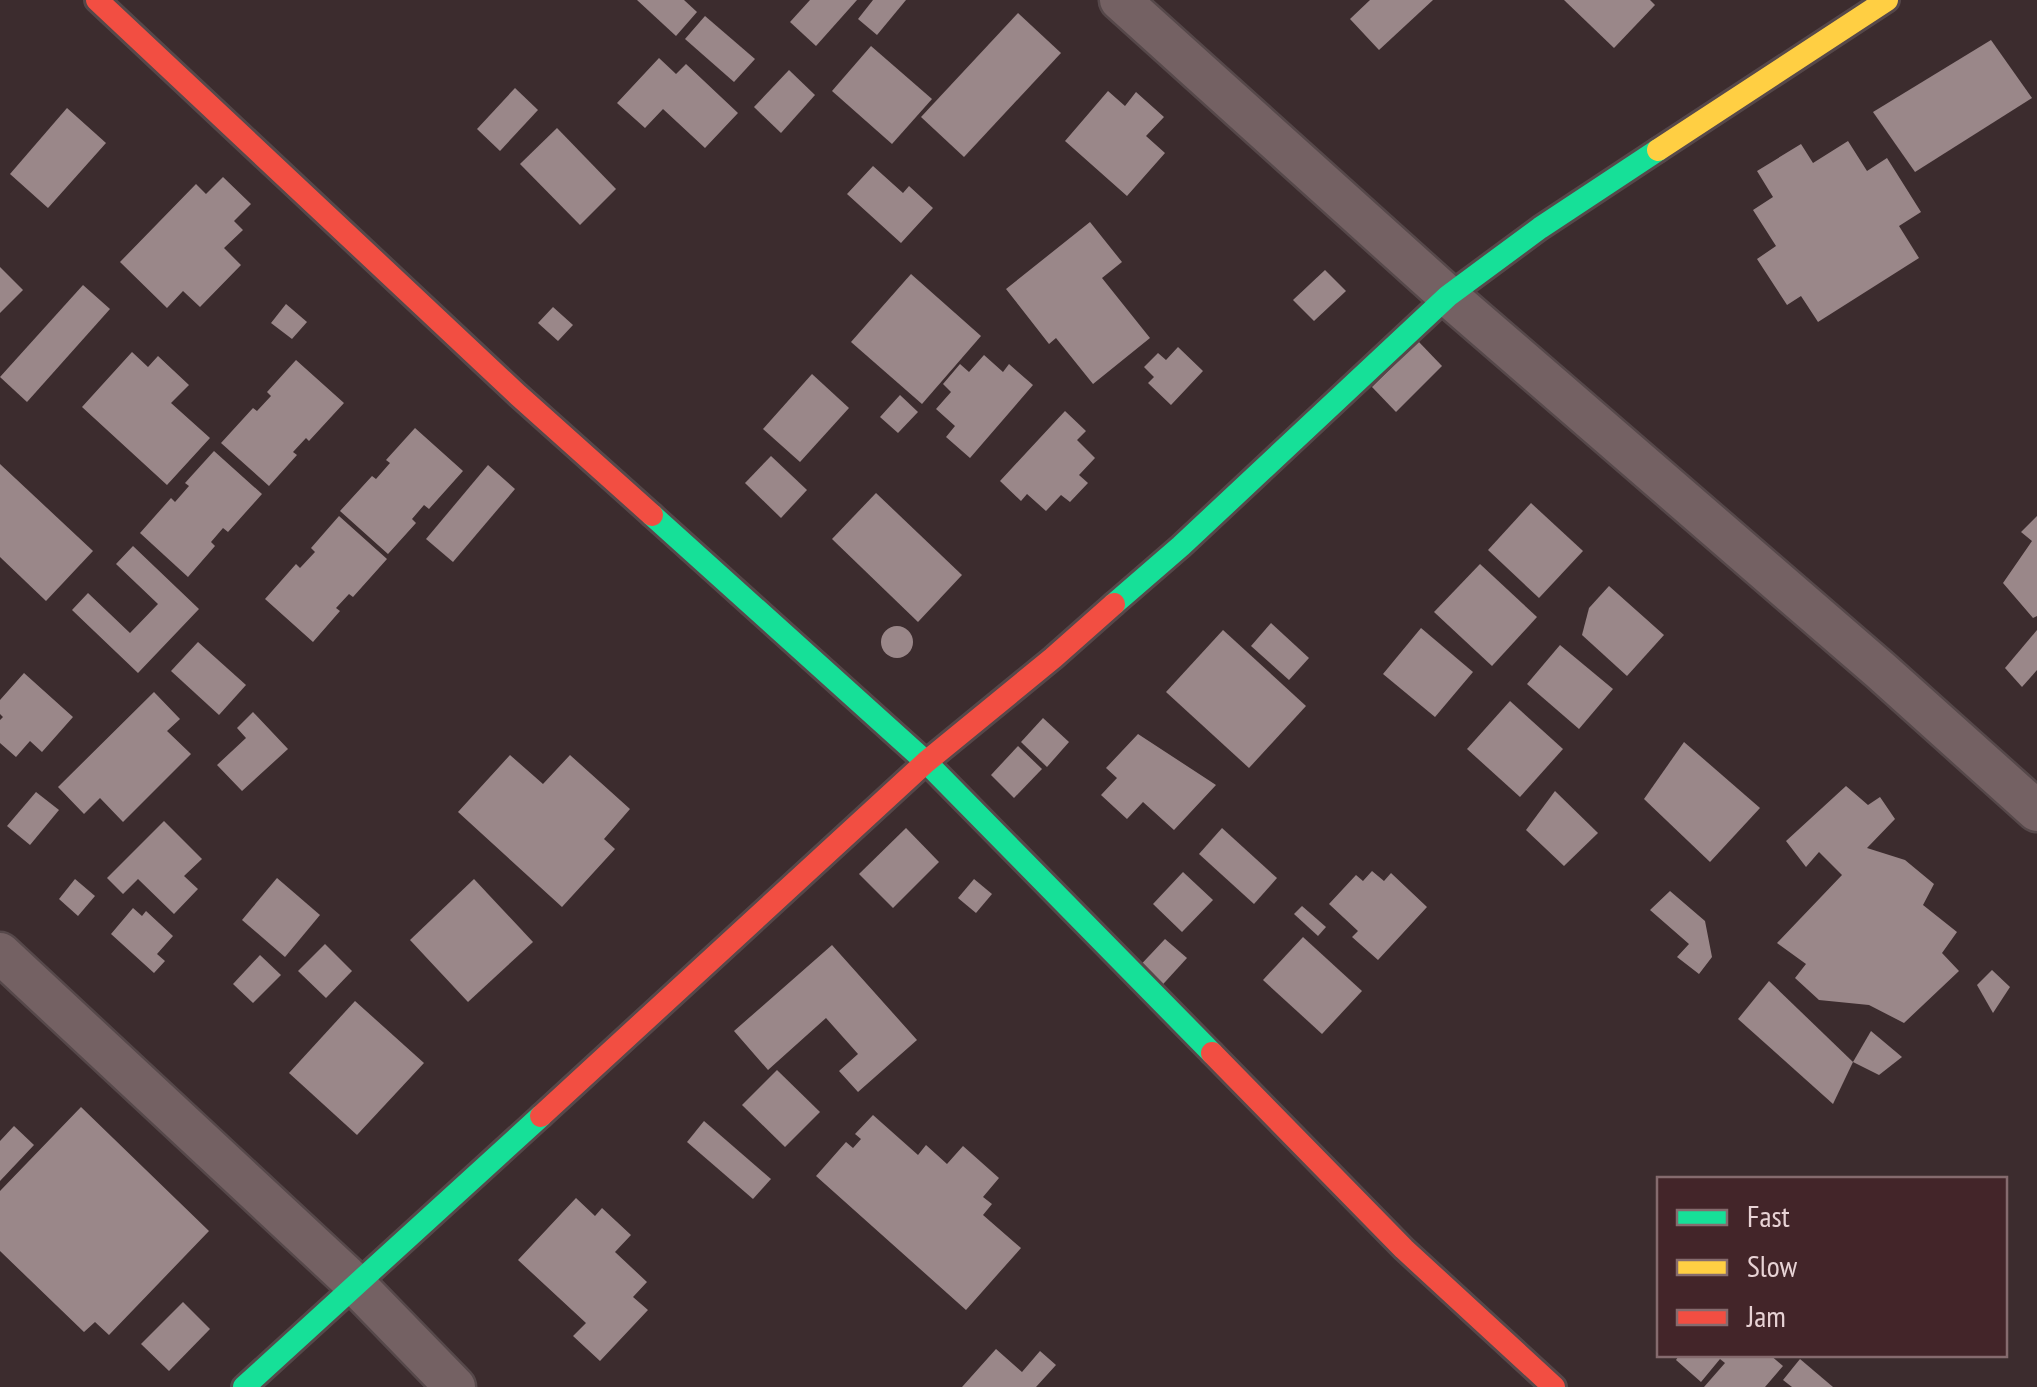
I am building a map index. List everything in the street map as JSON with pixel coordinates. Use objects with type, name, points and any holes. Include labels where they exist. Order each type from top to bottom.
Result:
[{"type":"street","points":[[96,0],[518,394],[926,762],[1404,1250],[1554,1387]]},
{"type":"street","points":[[1120,0],[1448,296],[2037,811]]},
{"type":"street","points":[[244,1387],[926,762],[1181,546],[1448,296],[1540,228],[1888,0]]},
{"type":"street","points":[[0,953],[355,1284],[455,1387]]},
{"type":"building","points":[[637,0],[684,0],[697,12],[676,36]]},
{"type":"building","points":[[810,0],[857,0],[816,46],[790,22]]},
{"type":"building","points":[[873,0],[906,0],[877,35],[858,19]]},
{"type":"building","points":[[1370,0],[1433,0],[1379,50],[1350,19]]},
{"type":"building","points":[[1564,0],[1650,0],[1655,5],[1614,48]]},
{"type":"building","points":[[1018,13],[1061,53],[964,157],[921,117]]},
{"type":"building","points":[[705,16],[755,59],[734,82],[685,39]]},
{"type":"building","points":[[1991,40],[2032,98],[1915,172],[1873,112]]},
{"type":"building","points":[[871,46],[932,99],[892,144],[832,91]]},
{"type":"building","points":[[659,58],[676,74],[686,64],[738,113],[705,148],[663,109],[645,128],[617,103]]},
{"type":"building","points":[[789,70],[815,95],[781,133],[754,107]]},
{"type":"building","points":[[515,88],[538,110],[500,151],[477,129]]},
{"type":"building","points":[[1108,91],[1125,106],[1136,92],[1164,117],[1146,136],[1165,153],[1127,196],[1065,141]]},
{"type":"building","points":[[67,108],[106,143],[48,208],[10,174]]},
{"type":"building","points":[[557,128],[616,189],[580,225],[520,164]]},
{"type":"building","points":[[1848,141],[1867,171],[1887,158],[1921,212],[1899,226],[1919,258],[1818,322],[1801,296],[1787,305],[1757,259],[1776,246],[1753,210],[1773,197],[1757,171],[1801,144],[1813,163]]},
{"type":"building","points":[[873,166],[903,193],[909,186],[933,208],[901,243],[847,194]]},
{"type":"building","points":[[223,177],[251,204],[234,221],[243,230],[224,248],[241,265],[200,307],[183,291],[167,308],[120,262],[196,184],[206,194]]},
{"type":"building","points":[[1090,222],[1122,262],[1102,278],[1150,338],[1093,384],[1056,338],[1049,344],[1006,289]]},
{"type":"building","points":[[0,267],[23,290],[0,313]]},
{"type":"building","points":[[1325,270],[1346,291],[1314,321],[1293,300]]},
{"type":"building","points":[[911,274],[981,336],[922,404],[851,342]]},
{"type":"building","points":[[83,285],[110,309],[27,402],[0,377]]},
{"type":"building","points":[[286,304],[307,322],[292,339],[271,323]]},
{"type":"building","points":[[553,307],[573,325],[558,341],[538,323]]},
{"type":"building","points":[[1418,341],[1442,366],[1396,412],[1372,387]]},
{"type":"building","points":[[1178,347],[1203,371],[1171,405],[1148,383],[1154,377],[1144,367],[1158,353],[1166,360]]},
{"type":"building","points":[[132,352],[148,367],[158,356],[189,385],[171,403],[210,438],[167,485],[82,407]]},
{"type":"building","points":[[984,355],[1003,372],[1009,364],[1033,385],[970,458],[946,437],[955,426],[936,409],[951,392],[943,384],[960,364],[969,372]]},
{"type":"building","points":[[296,360],[344,403],[309,441],[306,438],[293,452],[297,455],[269,486],[221,443],[253,408],[257,411],[271,396],[267,392]]},
{"type":"building","points":[[812,374],[849,408],[800,462],[763,429]]},
{"type":"building","points":[[900,395],[918,412],[898,433],[880,417]]},
{"type":"building","points":[[1065,411],[1086,431],[1077,440],[1095,458],[1079,475],[1088,483],[1070,502],[1061,495],[1046,511],[1027,494],[1021,501],[1000,481]]},
{"type":"building","points":[[415,428],[463,471],[429,509],[424,505],[412,519],[416,523],[388,554],[340,511],[372,476],[376,479],[390,463],[386,460]]},
{"type":"building","points":[[214,451],[262,494],[228,532],[223,528],[211,542],[215,546],[188,577],[140,533],[171,498],[175,502],[189,486],[185,483]]},
{"type":"building","points":[[771,456],[807,490],[781,518],[745,483]]},
{"type":"building","points":[[0,464],[93,551],[46,601],[0,557]]},
{"type":"building","points":[[488,465],[515,489],[453,562],[426,539]]},
{"type":"building","points":[[876,493],[962,575],[918,622],[832,539]]},
{"type":"building","points":[[1531,503],[1583,551],[1539,598],[1488,550]]},
{"type":"building","points":[[339,516],[387,559],[353,597],[349,594],[336,608],[340,611],[313,642],[265,599],[296,564],[300,568],[315,552],[311,548]]},
{"type":"building","points":[[2037,516],[2037,616],[2033,618],[2003,583],[2032,541],[2021,532]]},
{"type":"building","points":[[133,546],[199,609],[138,673],[72,610],[88,593],[130,633],[158,604],[116,564]]},
{"type":"building","points":[[1480,564],[1537,617],[1492,666],[1434,612]]},
{"type":"building","points":[[1609,586],[1664,635],[1627,676],[1582,635],[1589,608]]},
{"type":"building","points":[[1271,623],[1309,658],[1289,680],[1251,646]]},
{"type":"building","points":[[897,626],[908,631],[913,642],[908,653],[897,658],[886,653],[881,642],[886,631]]},
{"type":"building","points":[[1421,628],[1473,672],[1435,717],[1383,674]]},
{"type":"building","points":[[1223,630],[1306,706],[1249,768],[1166,692]]},
{"type":"building","points":[[2037,630],[2037,670],[2022,687],[2005,668]]},
{"type":"building","points":[[198,642],[246,685],[219,715],[171,671]]},
{"type":"building","points":[[1560,645],[1613,689],[1579,729],[1527,684]]},
{"type":"building","points":[[24,673],[73,717],[42,752],[30,741],[16,757],[0,743],[0,700]]},
{"type":"building","points":[[154,692],[180,719],[167,731],[191,754],[123,822],[100,798],[84,814],[58,787]]},
{"type":"building","points":[[1510,701],[1563,749],[1520,797],[1467,749]]},
{"type":"building","points":[[253,712],[288,749],[242,791],[217,765],[246,738],[237,728]]},
{"type":"building","points":[[1043,718],[1069,742],[1047,767],[1021,742]]},
{"type":"building","points":[[1138,734],[1216,785],[1174,830],[1143,802],[1127,819],[1101,795],[1117,778],[1106,768]]},
{"type":"building","points":[[1684,742],[1760,808],[1710,862],[1644,799]]},
{"type":"building","points":[[1018,746],[1042,769],[1014,798],[991,775]]},
{"type":"building","points":[[510,755],[543,784],[570,755],[630,809],[604,839],[615,849],[562,907],[458,812]]},
{"type":"building","points":[[1846,786],[1868,805],[1880,797],[1895,819],[1867,848],[1905,860],[1934,884],[1923,905],[1957,932],[1942,953],[1959,971],[1904,1023],[1869,1005],[1819,1000],[1795,978],[1806,964],[1777,943],[1842,875],[1819,852],[1806,867],[1786,841]]},
{"type":"building","points":[[1555,791],[1598,833],[1564,866],[1526,830]]},
{"type":"building","points":[[36,792],[59,810],[30,845],[7,826]]},
{"type":"building","points":[[164,821],[202,859],[184,876],[198,889],[174,914],[138,879],[123,894],[107,878]]},
{"type":"building","points":[[906,828],[939,862],[893,908],[859,874]]},
{"type":"building","points":[[1222,828],[1277,878],[1254,904],[1199,854]]},
{"type":"building","points":[[1372,871],[1384,881],[1391,873],[1427,907],[1378,960],[1352,937],[1358,931],[1329,904],[1356,875],[1363,881]]},
{"type":"building","points":[[1183,872],[1213,900],[1182,932],[1153,904]]},
{"type":"building","points":[[277,878],[320,915],[285,957],[242,920]]},
{"type":"building","points":[[75,879],[95,896],[78,916],[59,899]]},
{"type":"building","points":[[474,879],[533,942],[468,1002],[410,940]]},
{"type":"building","points":[[974,879],[992,894],[976,913],[958,898]]},
{"type":"building","points":[[1670,891],[1705,921],[1712,957],[1699,974],[1677,957],[1689,944],[1650,910]]},
{"type":"building","points":[[1302,906],[1326,927],[1318,936],[1294,914]]},
{"type":"building","points":[[133,908],[142,916],[146,911],[173,936],[157,954],[165,961],[154,973],[111,934]]},
{"type":"building","points":[[1303,937],[1362,991],[1322,1034],[1263,980]]},
{"type":"building","points":[[1165,939],[1187,958],[1155,993],[1134,972]]},
{"type":"building","points":[[325,944],[352,971],[326,998],[298,971]]},
{"type":"building","points":[[832,945],[917,1040],[858,1092],[839,1071],[858,1054],[826,1018],[768,1070],[734,1031]]},
{"type":"building","points":[[260,955],[281,975],[253,1003],[233,984]]},
{"type":"building","points":[[1992,970],[2010,987],[1993,1013],[1977,985]]},
{"type":"building","points":[[1769,981],[1853,1062],[1833,1104],[1738,1019]]},
{"type":"building","points":[[355,1001],[424,1063],[357,1135],[289,1073]]},
{"type":"building","points":[[1871,1031],[1902,1057],[1879,1075],[1853,1062]]},
{"type":"building","points":[[777,1070],[820,1112],[785,1147],[742,1105]]},
{"type":"building","points":[[81,1107],[209,1231],[109,1335],[95,1322],[84,1332],[0,1251],[0,1191]]},
{"type":"building","points":[[873,1115],[918,1155],[926,1145],[947,1164],[963,1146],[999,1178],[983,1197],[992,1204],[983,1215],[1021,1248],[966,1310],[816,1176],[846,1142],[853,1148],[861,1139],[855,1134]]},
{"type":"building","points":[[704,1121],[771,1179],[753,1199],[687,1142]]},
{"type":"building","points":[[14,1126],[34,1145],[0,1181],[0,1141]]},
{"type":"building","points":[[576,1198],[595,1216],[602,1208],[631,1235],[615,1252],[647,1282],[633,1297],[648,1310],[600,1361],[573,1336],[586,1323],[518,1260]]},
{"type":"building","points":[[183,1302],[210,1329],[169,1371],[141,1344]]},
{"type":"building","points":[[996,1349],[1022,1372],[1040,1351],[1056,1365],[1036,1387],[962,1387]]},
{"type":"building","points":[[1772,1357],[1783,1366],[1765,1387],[1704,1387],[1725,1363],[1720,1359],[1701,1382],[1676,1360]]},
{"type":"building","points":[[1800,1359],[1833,1387],[1792,1387],[1783,1380]]},
{"type":"traffic: fast","points":[[1114,604],[1448,296],[1540,228],[1658,150]]},
{"type":"traffic: fast","points":[[652,515],[926,762],[1212,1053]]},
{"type":"traffic: fast","points":[[244,1387],[541,1116]]},
{"type":"traffic: slow","points":[[1658,150],[1887,0]]},
{"type":"traffic: jam","points":[[97,0],[518,395],[652,515]]},
{"type":"traffic: jam","points":[[541,1116],[926,762],[1114,604]]},
{"type":"traffic: jam","points":[[1212,1053],[1404,1249],[1554,1387]]}]
